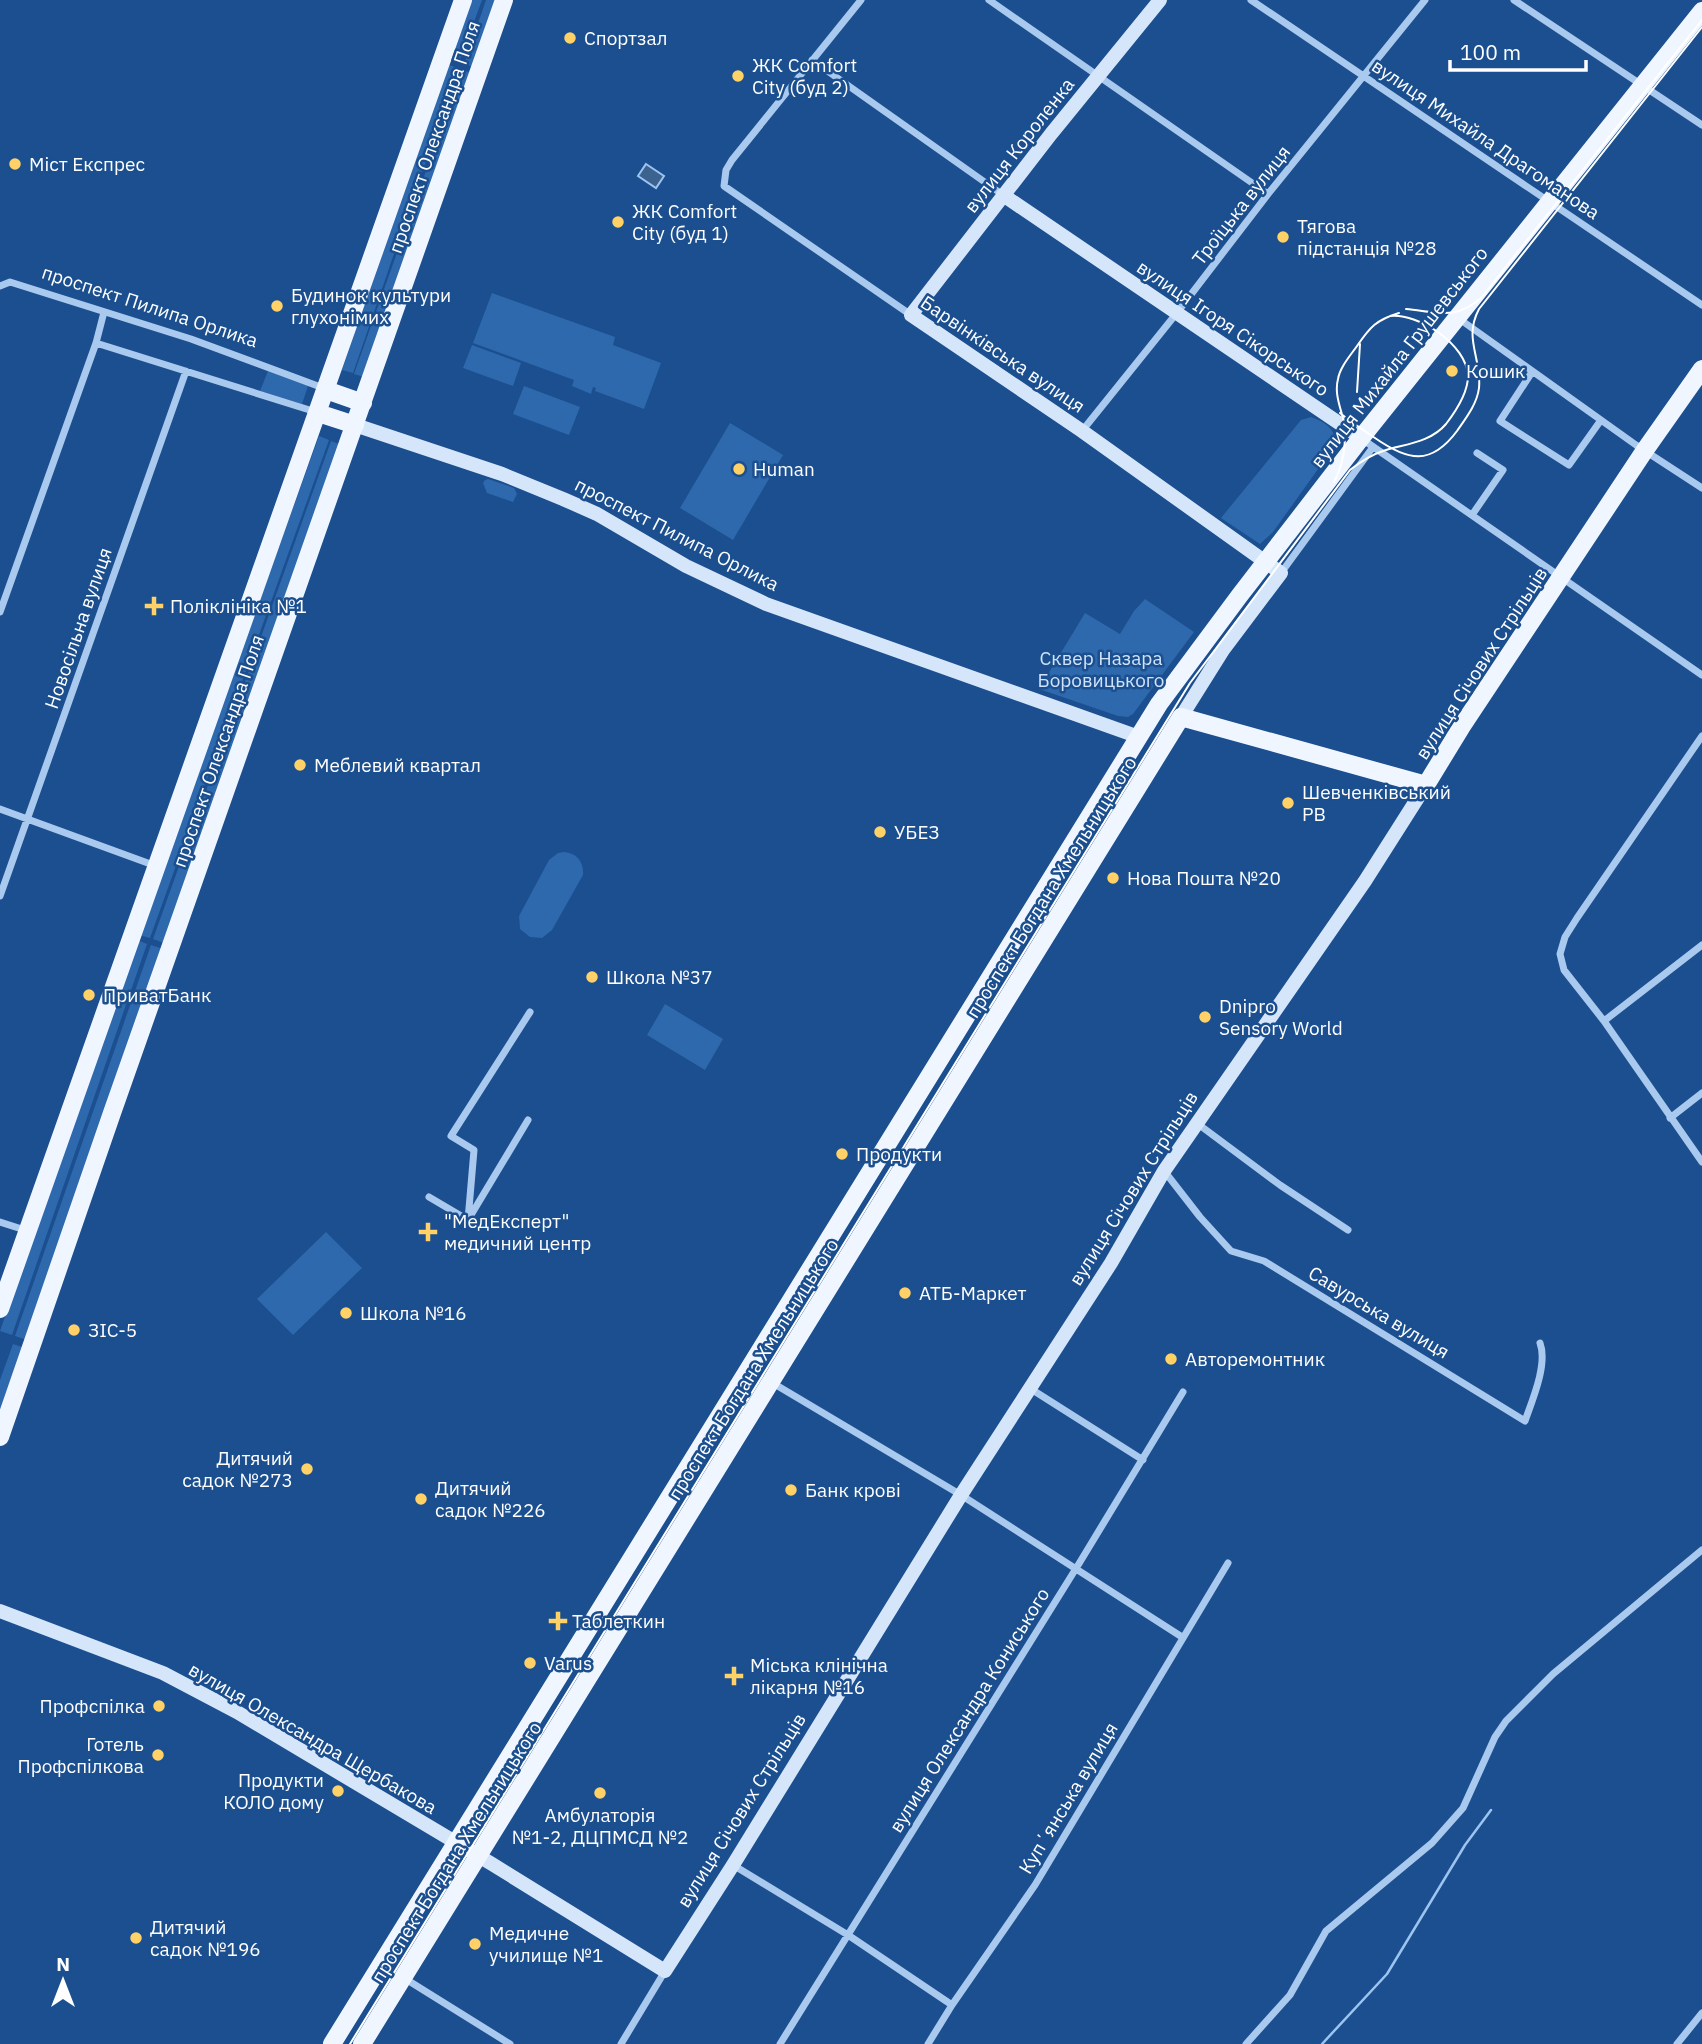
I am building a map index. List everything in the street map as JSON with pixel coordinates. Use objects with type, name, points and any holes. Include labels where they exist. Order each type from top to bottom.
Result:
[{"type":"main road","name":"проспект Олександра Поля","points":[[0,1309],[464,0]]},
{"type":"main road","name":"проспект Олександра Поля","points":[[0,1437],[504,0]]},
{"type":"main road","name":"вулиця Михайла Грушевського","points":[[1139,737],[1175,680],[1266,562],[1367,443],[1457,318],[1702,11]]},
{"type":"main road","name":"вулиця Січових Стрільців","points":[[1426,785],[1645,450],[1702,369]]},
{"type":"main road","points":[[326,390],[363,403]]},
{"type":"main road","points":[[318,413],[355,425]]},
{"type":"main road","points":[[1181,717],[1426,785]]},
{"type":"main road","name":"проспект Богдана Хмельницького","points":[[362,2044],[1181,717]]},
{"type":"main road","points":[[1139,737],[1163,746]]},
{"type":"main road","name":"проспект Богдана Хмельницького","points":[[332,2044],[1139,737]]},
{"type":"main road","points":[[916,1096],[938,1109]]},
{"type":"main road","points":[[749,1368],[771,1381]]},
{"type":"street","points":[[812,60],[861,0]]},
{"type":"street","points":[[989,0],[1268,194]]},
{"type":"street","name":"вулиця Короленка","points":[[911,315],[1003,195],[1160,0]]},
{"type":"street","name":"вулиця Михайла Драгоманова","points":[[1251,0],[1702,305]]},
{"type":"street","name":"Троїцька вулиця","points":[[1082,431],[1425,0]]},
{"type":"street","points":[[1514,0],[1702,125]]},
{"type":"street","name":"Барвінківська вулиця","points":[[812,60],[732,160],[726,170],[724,186],[1082,431],[1281,573]]},
{"type":"street","name":"вулиця Ігоря Сікорського","points":[[812,60],[1003,195],[1702,675]]},
{"type":"street","name":"проспект Пилипа Орлика","points":[[0,285],[10,282],[191,339],[326,390]]},
{"type":"street","points":[[0,612],[96,343],[104,312]]},
{"type":"street","points":[[1457,318],[1702,488]]},
{"type":"street","points":[[96,343],[318,413]]},
{"type":"street","name":"Новосільна вулиця","points":[[0,896],[186,371]]},
{"type":"street","points":[[1532,372],[1500,421],[1569,465],[1601,420]]},
{"type":"street","name":"проспект Пилипа Орлика","points":[[355,425],[502,474],[563,499],[597,514],[687,566],[766,604],[1139,737]]},
{"type":"street","name":"вулиця Михайла Грушевського","points":[[1181,717],[1223,650],[1281,573],[1367,443]]},
{"type":"street","points":[[1472,515],[1503,470],[1477,453]]},
{"type":"street","points":[[1702,736],[1591,896],[1565,937],[1560,954],[1564,970],[1604,1021],[1702,1162]]},
{"type":"street","name":"вулиця Січових Стрільців","points":[[621,2044],[961,1495],[1133,1227],[1164,1171],[1365,881],[1426,785]]},
{"type":"street","points":[[0,809],[157,866]]},
{"type":"street","points":[[1604,1021],[1702,945]]},
{"type":"street","points":[[468,1220],[474,1150],[451,1136],[530,1013]]},
{"type":"street","points":[[1670,1118],[1702,1093]]},
{"type":"street","points":[[468,1220],[528,1120]]},
{"type":"street","points":[[1198,1124],[1280,1185],[1349,1230]]},
{"type":"street","name":"Савурська вулиця","points":[[1164,1171],[1231,1251],[1264,1261],[1525,1421],[1538,1382],[1542,1354],[1540,1343]]},
{"type":"street","points":[[429,1197],[468,1220]]},
{"type":"street","points":[[0,1222],[29,1231]]},
{"type":"street","points":[[771,1381],[961,1495],[1182,1637]]},
{"type":"street","points":[[1031,1389],[1143,1460]]},
{"type":"street","name":"вулиця Олександра Кониського","points":[[780,2044],[1183,1392]]},
{"type":"street","points":[[1246,2044],[1290,1995],[1326,1931],[1432,1843],[1463,1808],[1495,1737],[1506,1721],[1553,1674],[1702,1550]]},
{"type":"street","name":"Купʼянська вулиця","points":[[928,2044],[1035,1885],[1228,1563]]},
{"type":"street","name":"вулиця Олександра Щербакова","points":[[0,1611],[163,1673],[237,1712],[665,1971]]},
{"type":"street","points":[[733,1865],[848,1936],[952,2005]]},
{"type":"street","points":[[403,1977],[510,2044]]},
{"type":"street","points":[[1676,2044],[1702,2013]]},
{"type":"green space","points":[[471,0],[482,0],[459,63],[450,59]]},
{"type":"green space","points":[[486,0],[496,0],[473,67],[464,64]]},
{"type":"green space","points":[[449,65],[458,68],[353,373],[342,370]]},
{"type":"green space","points":[[462,69],[471,73],[364,377],[354,374]]},
{"type":"green space","points":[[492,293],[615,337],[613,345],[661,363],[644,409],[595,391],[596,388],[593,387],[591,394],[572,386],[574,380],[473,343]]},
{"type":"green space","points":[[472,345],[521,363],[513,386],[463,368]]},
{"type":"green space","points":[[268,371],[308,386],[302,404],[260,391]]},
{"type":"green space","points":[[524,386],[580,407],[569,435],[513,414]]},
{"type":"green space","points":[[1311,417],[1328,426],[1334,434],[1336,444],[1273,532],[1260,544],[1221,518],[1301,420]]},
{"type":"green space","name":"Human","points":[[730,423],[783,455],[733,540],[680,508]]},
{"type":"green space","points":[[319,436],[329,440],[150,938],[139,935]]},
{"type":"green space","points":[[331,441],[342,445],[164,943],[153,939]]},
{"type":"green space","points":[[488,479],[514,488],[517,494],[513,502],[487,493],[483,483]]},
{"type":"green space","name":"Сквер Назара Боровицького","points":[[1145,599],[1194,632],[1133,714],[1128,717],[1118,716],[1039,689],[1085,613],[1120,634]]},
{"type":"green space","points":[[564,852],[579,859],[583,875],[552,930],[542,938],[530,937],[520,929],[519,916],[549,860]]},
{"type":"green space","points":[[137,940],[147,944],[12,1335],[0,1331]]},
{"type":"green space","points":[[151,945],[163,949],[27,1340],[15,1336]]},
{"type":"green space","points":[[665,1004],[723,1039],[705,1070],[647,1035]]},
{"type":"green space","points":[[326,1232],[362,1268],[293,1335],[257,1299]]},
{"type":"green space","points":[[13,1344],[25,1348],[0,1418],[0,1380]]},
{"type":"shaded area","points":[[646,164],[664,176],[656,188],[638,176]]},
{"type":"waterway","points":[[1322,2044],[1387,1974],[1465,1845],[1491,1810]]},
{"type":"tram line","points":[[1406,309],[1455,312],[1473,305],[1482,297],[1702,20]]},
{"type":"tram line","points":[[1340,413],[1387,446],[1409,455],[1428,455],[1447,442],[1467,416],[1478,394],[1479,377],[1473,330],[1479,309],[1702,27]]},
{"type":"tram line","points":[[1334,482],[1342,461],[1345,438],[1338,401],[1339,375],[1370,329],[1385,318],[1399,313]]},
{"type":"tram line","points":[[350,2044],[1190,683],[1350,470],[1379,453],[1432,435],[1446,424],[1457,408],[1464,395],[1468,376],[1466,364],[1459,353],[1440,333],[1427,325],[1402,316],[1390,316]]},
{"type":"tram line","points":[[1357,392],[1360,344]]},
{"type":"place","name":"Спортзал","points":[[570,38]]},
{"type":"place","name":"ЖК Comfort City (буд 2)","points":[[738,76]]},
{"type":"place","name":"Міст Експрес","points":[[15,164]]},
{"type":"place","name":"ЖК Comfort City (буд 1)","points":[[618,222]]},
{"type":"place","name":"Тягова пiдстанцiя №28","points":[[1283,237]]},
{"type":"place","name":"Будинок культури глухонімих","points":[[277,306]]},
{"type":"place","name":"Кошик","points":[[1452,371]]},
{"type":"place","name":"Human","points":[[739,469]]},
{"type":"place","name":"Поліклініка №1","points":[[154,606]]},
{"type":"place","name":"Меблевий квартал","points":[[300,765]]},
{"type":"place","name":"Шевченківський РВ","points":[[1288,803]]},
{"type":"place","name":"УБЕЗ","points":[[880,832]]},
{"type":"place","name":"Нова Пошта №20","points":[[1113,878]]},
{"type":"place","name":"Школа №37","points":[[592,977]]},
{"type":"place","name":"ПриватБанк","points":[[89,995]]},
{"type":"place","name":"Dnipro Sensory World","points":[[1205,1017]]},
{"type":"place","name":"Продукти","points":[[842,1154]]},
{"type":"place","name":"\"МедЕксперт\" медичний центр","points":[[428,1232]]},
{"type":"place","name":"АТБ-Маркет","points":[[905,1293]]},
{"type":"place","name":"Школа №16","points":[[346,1313]]},
{"type":"place","name":"ЗІС-5","points":[[74,1330]]},
{"type":"place","name":"Авторемонтник","points":[[1171,1359]]},
{"type":"place","name":"Дитячий садок №273","points":[[307,1469]]},
{"type":"place","name":"Банк крові","points":[[791,1490]]},
{"type":"place","name":"Дитячий садок №226","points":[[421,1499]]},
{"type":"place","name":"Таблеткин","points":[[558,1621]]},
{"type":"place","name":"Varus","points":[[530,1663]]},
{"type":"place","name":"Міська клінічна лікарня №16","points":[[734,1676]]},
{"type":"place","name":"Профспілка","points":[[159,1706]]},
{"type":"place","name":"Готель Профспілкова","points":[[158,1755]]},
{"type":"place","name":"Продукти КОЛО дому","points":[[338,1791]]},
{"type":"place","name":"Амбулаторія №1-2, ДЦПМСД №2","points":[[600,1793]]},
{"type":"place","name":"Дитячий садок №196","points":[[136,1938]]},
{"type":"place","name":"Медичне училище №1","points":[[475,1944]]}]
